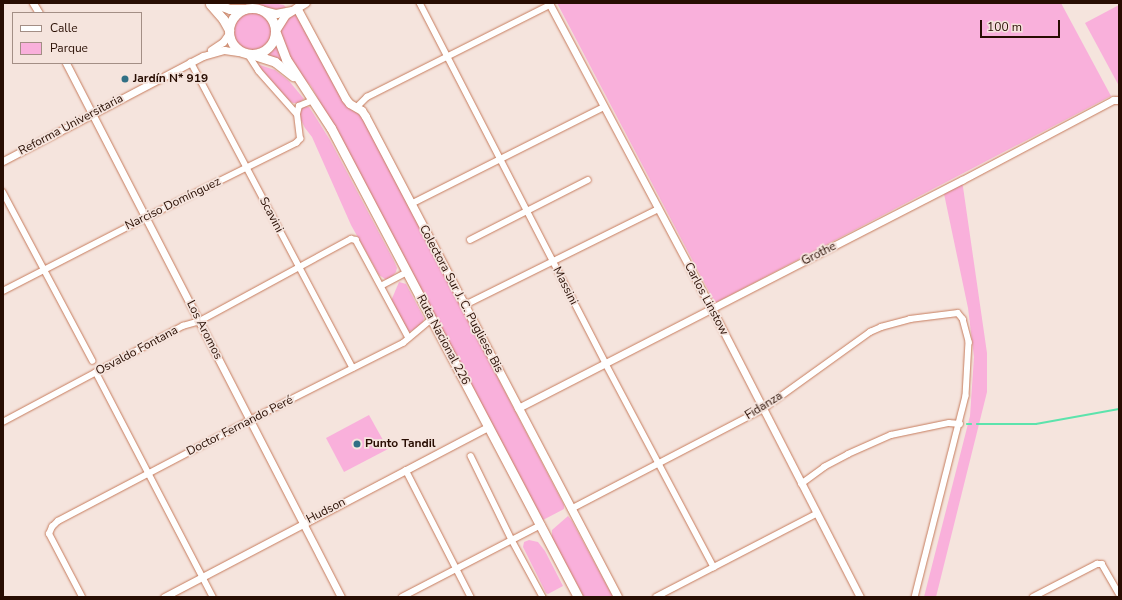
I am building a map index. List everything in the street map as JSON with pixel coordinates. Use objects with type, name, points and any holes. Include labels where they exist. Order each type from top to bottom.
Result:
[{"type":"highway","name":"Ruta Nacional 226","points":[[208,3],[219,13],[229,32],[234,46],[248,54],[269,60],[284,68],[303,85]]},
{"type":"highway","points":[[214,3],[230,9],[261,10]]},
{"type":"highway","points":[[229,32],[230,24],[237,14],[248,9]]},
{"type":"highway","name":"Ruta Nacional 226","points":[[261,10],[271,18],[283,53],[331,128],[578,597]]},
{"type":"highway","points":[[248,54],[263,52],[268,49],[272,44],[276,32]]},
{"type":"main road","points":[[276,32],[284,18],[295,9],[306,3]]},
{"type":"main road","points":[[261,10],[276,14],[295,9]]},
{"type":"main road","name":"Colectora Sur J. C. Pugliese Bis","points":[[295,9],[346,99],[357,107],[366,117],[618,597]]},
{"type":"street","points":[[33,3],[38,12]]},
{"type":"street","name":"Massini","points":[[420,3],[606,364],[714,567]]},
{"type":"street","points":[[357,107],[367,97],[449,57],[550,4]]},
{"type":"street","name":"Carlos Linstow","points":[[550,4],[712,309],[800,484],[860,597]]},
{"type":"street","name":"Reforma Universitaria","points":[[3,161],[202,56],[223,42],[229,32]]},
{"type":"street","name":"Reforma Universitaria","points":[[202,56],[224,50],[248,54]]},
{"type":"street","points":[[248,54],[259,71],[297,114]]},
{"type":"street","name":"Scavini","points":[[191,62],[353,368]]},
{"type":"street","name":"Los Aromos","points":[[67,64],[341,597]]},
{"type":"street","points":[[297,114],[299,106],[313,100]]},
{"type":"street","name":"Grothe","points":[[518,408],[606,364],[1113,100],[1119,100]]},
{"type":"street","points":[[411,204],[604,107]]},
{"type":"street","name":"Narciso Domínguez","points":[[3,291],[296,143],[300,139],[297,114]]},
{"type":"street","points":[[470,240],[588,180]]},
{"type":"street","points":[[3,192],[93,361]]},
{"type":"street","points":[[464,305],[658,209]]},
{"type":"street","name":"Osvaldo Fontana","points":[[3,422],[183,326],[200,321],[351,239],[356,240],[381,286]]},
{"type":"street","points":[[407,272],[381,286],[409,338]]},
{"type":"street","name":"Fidanza","points":[[571,509],[762,408],[876,330],[910,319],[958,313],[963,319],[969,342],[966,396],[960,424]]},
{"type":"street","name":"Doctor Fernando Peré","points":[[82,597],[49,534],[52,527],[58,521],[409,338],[432,319]]},
{"type":"street","points":[[96,372],[213,597]]},
{"type":"street","points":[[800,484],[824,467],[848,454],[891,435],[949,423],[960,424],[915,597]]},
{"type":"street","name":"Hudson","points":[[164,597],[488,427]]},
{"type":"street","points":[[471,456],[512,540],[543,597]]},
{"type":"street","points":[[406,470],[471,597]]},
{"type":"street","points":[[656,597],[816,514]]},
{"type":"street","points":[[402,597],[541,525]]},
{"type":"street","points":[[1033,597],[1097,564],[1102,564],[1119,594]]},
{"type":"green space","points":[[228,3],[273,3],[284,5],[287,9],[276,12],[257,5]]},
{"type":"green space","points":[[557,3],[1061,3],[1111,96],[715,303]]},
{"type":"green space","points":[[1119,5],[1119,86],[1085,23]]},
{"type":"green space","points":[[249,11],[257,11],[264,14],[270,20],[273,31],[270,42],[264,48],[257,51],[249,51],[242,48],[236,42],[233,35],[233,27],[236,20],[242,14]]},
{"type":"green space","points":[[295,14],[301,19],[349,108],[361,115],[564,505],[564,509],[543,520],[386,223],[311,86],[296,71],[281,38],[281,28],[290,15]]},
{"type":"green space","points":[[275,45],[277,45],[292,72],[267,56]]},
{"type":"green space","points":[[257,64],[275,70],[289,81],[304,99],[299,103],[293,103],[287,100]]},
{"type":"green space","points":[[305,106],[309,107],[330,140],[394,261],[397,268],[396,272],[390,279],[385,279],[379,275],[351,225],[312,137],[305,128],[299,116],[301,108]]},
{"type":"green space","points":[[962,180],[987,353],[987,392],[936,597],[924,597],[970,416],[974,357],[968,308],[943,189]]},
{"type":"green space","points":[[399,282],[406,284],[424,318],[422,325],[411,331],[408,331],[391,301]]},
{"type":"green space","name":"Punto Tandil","points":[[369,415],[388,449],[344,472],[326,438]]},
{"type":"green space","points":[[568,516],[613,597],[584,597],[552,538],[552,530]]},
{"type":"green space","points":[[529,540],[538,542],[545,551],[563,586],[548,594],[546,593],[523,547],[524,542]]},
{"type":"waterway","points":[[977,424],[1036,424],[1119,409]]},
{"type":"place","name":"Jardín N* 919","points":[[125,79]]},
{"type":"place","name":"Punto Tandil","points":[[357,444]]}]
